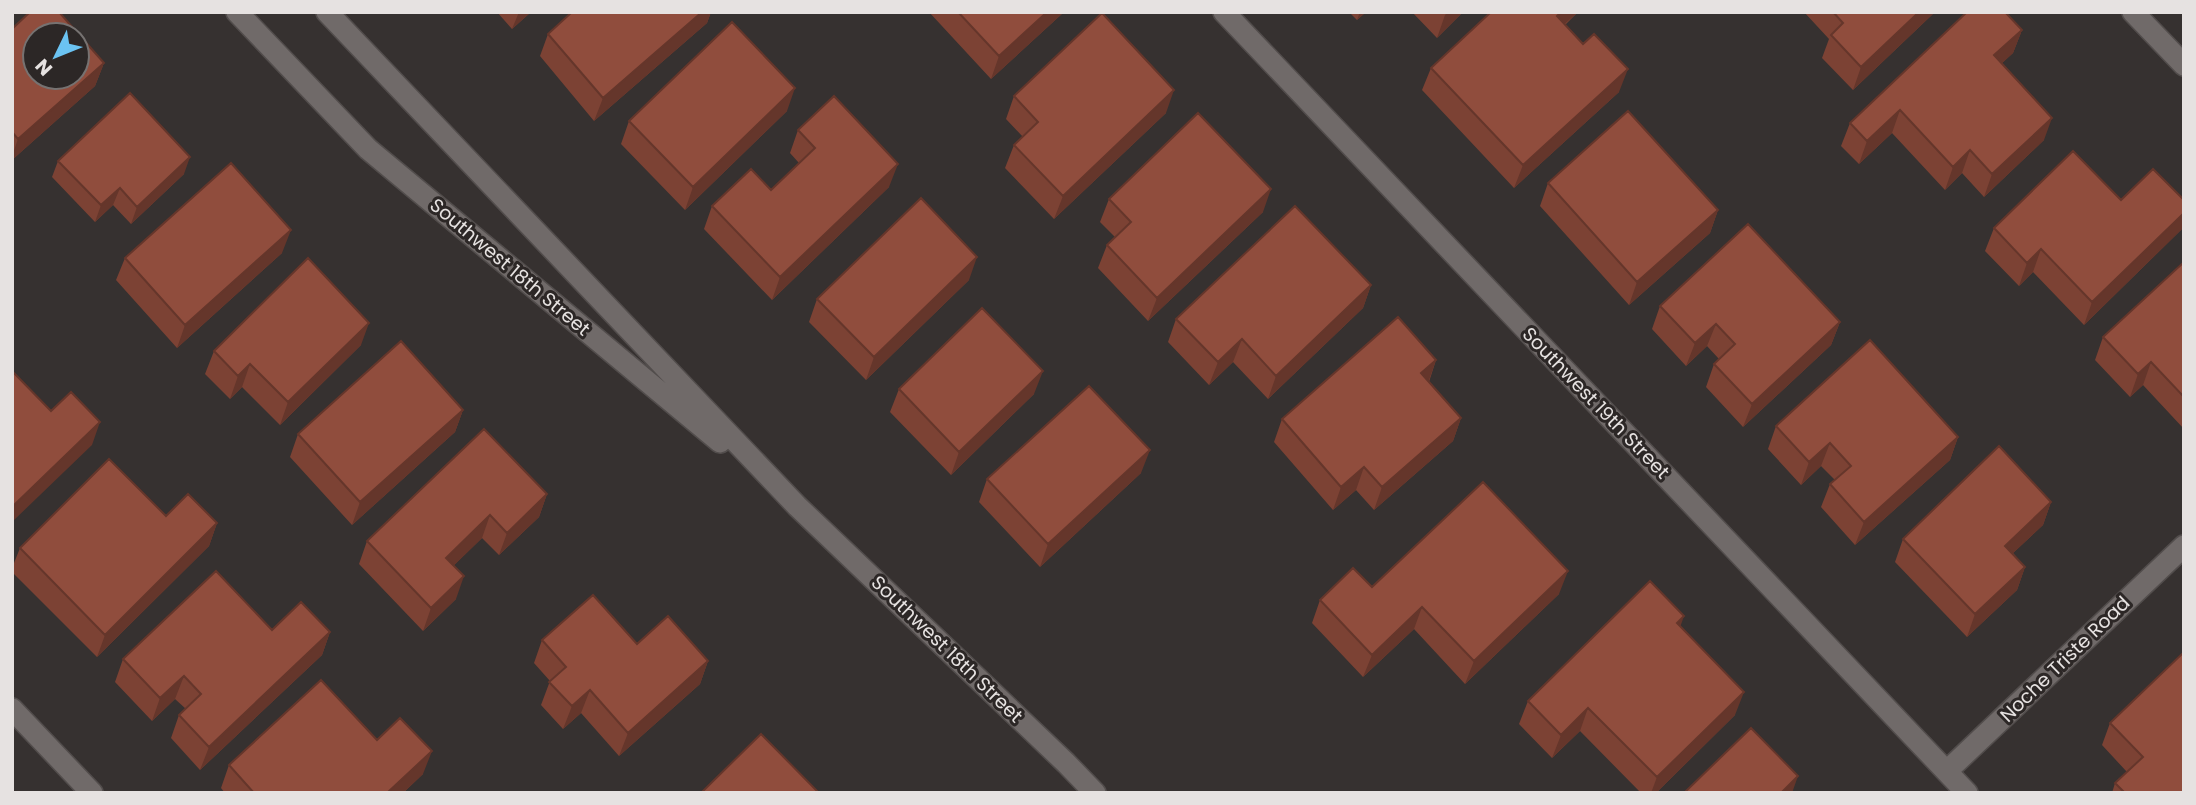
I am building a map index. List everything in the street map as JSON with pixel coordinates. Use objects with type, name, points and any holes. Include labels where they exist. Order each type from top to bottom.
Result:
[{"type":"main road","name":"Southwest 18th Street","points":[[237,12],[368,149],[797,506]]},
{"type":"main road","name":"Southwest 18th Street","points":[[327,12],[797,506],[1095,793]]},
{"type":"main road","name":"Southwest 19th Street","points":[[1224,12],[1967,793]]},
{"type":"main road","points":[[2133,12],[2184,65]]},
{"type":"main road","name":"Noche Triste Road","points":[[1947,771],[2184,546]]},
{"type":"main road","points":[[12,709],[92,793]]},
{"type":"building","points":[[30,12],[59,12],[67,21],[21,21],[21,91],[72,91],[18,139],[12,132],[12,29]]},
{"type":"building","points":[[572,12],[702,12],[603,98],[548,34]]},
{"type":"building","points":[[958,12],[1047,12],[999,56]]},
{"type":"building","points":[[1491,12],[1561,12],[1557,16],[1583,44],[1594,34],[1628,69],[1523,165],[1431,68]]},
{"type":"building","points":[[1833,12],[1919,12],[1861,67],[1831,35],[1843,23]]},
{"type":"building","points":[[1967,12],[2005,12],[2022,30],[1994,55],[2052,118],[1992,174],[1970,150],[1953,167],[1900,110],[1867,141],[1850,123]]},
{"type":"building","points":[[1102,13],[1174,90],[1063,196],[1014,145],[1038,122],[1014,96]]},
{"type":"building","points":[[732,22],[795,88],[693,187],[629,121]]},
{"type":"building","points":[[91,48],[104,63],[91,74]]},
{"type":"building","points":[[130,93],[190,157],[137,207],[120,188],[101,205],[58,161]]},
{"type":"building","points":[[834,96],[898,164],[780,277],[712,206],[751,169],[771,190],[815,148],[798,130]]},
{"type":"building","points":[[1628,111],[1718,210],[1637,282],[1548,183]]},
{"type":"building","points":[[1198,113],[1271,189],[1157,298],[1107,245],[1131,222],[1109,199]]},
{"type":"building","points":[[2073,151],[2121,200],[2153,169],[2184,200],[2184,213],[2092,302],[2041,249],[2027,263],[1994,228]]},
{"type":"building","points":[[231,163],[291,230],[185,325],[125,258]]},
{"type":"building","points":[[921,198],[977,257],[874,357],[817,299]]},
{"type":"building","points":[[1295,206],[1371,285],[1276,376],[1242,339],[1218,362],[1176,319]]},
{"type":"building","points":[[1748,224],[1840,322],[1752,404],[1714,364],[1735,344],[1716,324],[1695,343],[1660,306]]},
{"type":"building","points":[[308,258],[369,323],[288,402],[250,364],[238,376],[214,351]]},
{"type":"building","points":[[2184,262],[2184,397],[2151,362],[2138,374],[2103,337]]},
{"type":"building","points":[[982,308],[1043,371],[959,452],[899,389]]},
{"type":"building","points":[[1398,317],[1436,360],[1421,373],[1461,418],[1382,487],[1364,467],[1341,487],[1282,419]]},
{"type":"building","points":[[1870,340],[1958,437],[1864,522],[1830,484],[1851,466],[1830,443],[1809,462],[1776,426]]},
{"type":"building","points":[[401,341],[463,410],[360,502],[298,434]]},
{"type":"building","points":[[12,371],[51,411],[71,392],[100,422],[12,507]]},
{"type":"building","points":[[1089,386],[1150,450],[1048,544],[987,479]]},
{"type":"building","points":[[484,429],[547,494],[507,533],[490,515],[446,558],[464,576],[431,608],[367,541]]},
{"type":"building","points":[[1999,446],[2051,502],[2005,546],[2025,567],[1975,614],[1903,539]]},
{"type":"building","points":[[109,459],[166,516],[188,494],[217,523],[105,635],[20,548]]},
{"type":"building","points":[[1483,482],[1568,571],[1474,661],[1422,607],[1372,655],[1320,600],[1353,568],[1372,587]]},
{"type":"building","points":[[216,571],[272,630],[301,602],[330,632],[209,747],[179,715],[201,694],[184,676],[160,698],[123,659]]},
{"type":"building","points":[[1650,581],[1684,616],[1677,623],[1744,692],[1657,777],[1588,708],[1561,735],[1528,701]]},
{"type":"building","points":[[593,595],[637,644],[668,616],[708,661],[628,733],[590,690],[572,706],[549,682],[566,667],[542,640]]},
{"type":"building","points":[[2184,652],[2184,793],[2125,793],[2115,783],[2143,757],[2110,723]]},
{"type":"building","points":[[321,680],[377,740],[400,718],[432,751],[387,793],[254,793],[229,765]]},
{"type":"building","points":[[1751,728],[1798,776],[1781,793],[1684,793]]},
{"type":"building","points":[[761,734],[817,793],[701,793]]}]
